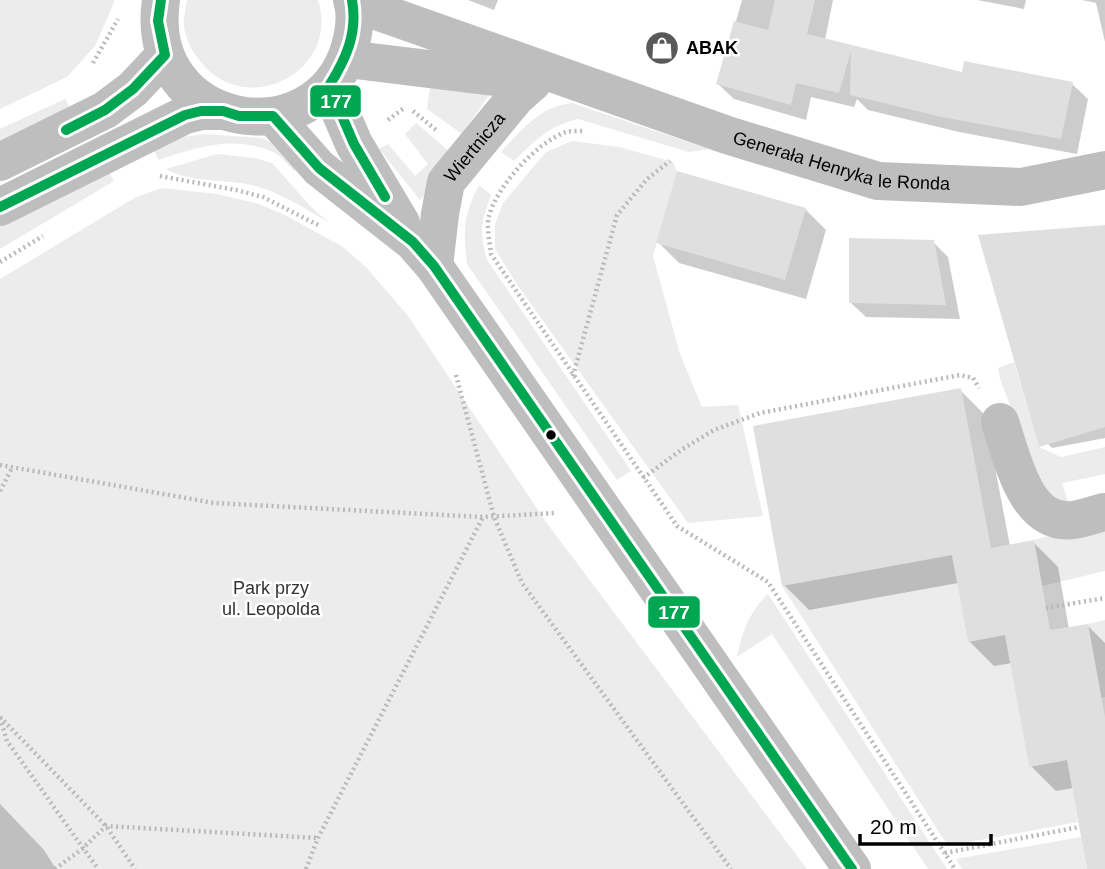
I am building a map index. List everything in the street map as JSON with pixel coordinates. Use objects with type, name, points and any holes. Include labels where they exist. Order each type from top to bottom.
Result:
[{"type":"street","points":[[161,0],[158,21],[164,55],[174,74],[189,91],[206,104],[239,116],[273,116],[304,106],[338,72],[354,33],[353,1]]},
{"type":"street","name":"Generała Henryka le Ronda","points":[[353,1],[727,135],[878,181],[1021,187],[1105,170]]},
{"type":"street","points":[[0,162],[105,110],[133,89],[164,55]]},
{"type":"street","points":[[338,72],[354,144],[424,254],[852,869]]},
{"type":"street","name":"Generała Henryka le Ronda","points":[[338,72],[586,86]]},
{"type":"street","name":"Wiertnicza","points":[[424,254],[440,214],[446,182],[516,97],[533,82]]},
{"type":"street","points":[[0,207],[185,115],[201,111],[223,111]]},
{"type":"street","points":[[273,116],[319,168],[424,254]]},
{"type":"street","points":[[1000,422],[1024,490],[1039,511],[1054,519],[1072,520],[1105,512]]},
{"type":"path","points":[[89,68],[104,48],[121,12]]},
{"type":"path","points":[[590,130],[567,132],[549,141],[533,153],[504,186],[488,217],[491,254],[677,526],[768,582],[955,869]]},
{"type":"path","points":[[573,377],[617,215],[647,179],[675,156],[663,152]]},
{"type":"path","points":[[151,176],[213,185],[263,197],[331,232]]},
{"type":"path","points":[[454,368],[494,517],[513,566],[531,598],[731,869]]},
{"type":"path","points":[[643,478],[714,430],[760,413],[960,375],[973,379],[1000,422]]},
{"type":"path","points":[[0,465],[214,503],[483,517],[568,512]]},
{"type":"path","points":[[0,491],[12,468]]},
{"type":"path","points":[[306,869],[318,838],[483,517]]},
{"type":"path","points":[[1046,608],[1105,598]]},
{"type":"path","points":[[0,717],[106,826],[135,869]]},
{"type":"path","points":[[0,717],[6,741],[98,869]]},
{"type":"path","points":[[55,869],[82,849],[106,826],[318,838]]},
{"type":"path","points":[[945,853],[1079,827]]},
{"type":"green space","points":[[0,0],[115,0],[95,46],[67,77],[0,109]]},
{"type":"green space","points":[[187,0],[318,0],[321,26],[316,48],[303,66],[285,80],[264,87],[241,86],[219,78],[194,54],[188,41],[184,27]]},
{"type":"green space","points":[[431,78],[493,89],[462,134],[427,109]]},
{"type":"green space","points":[[65,99],[71,110],[0,145],[0,129]]},
{"type":"green space","points":[[572,103],[709,149],[689,152],[578,119],[550,130],[514,161],[501,152],[541,114]]},
{"type":"green space","points":[[416,123],[450,152],[433,187],[420,200],[379,149],[388,144],[415,176],[428,164],[405,134]]},
{"type":"green space","points":[[204,134],[262,138],[284,149],[299,166],[294,171],[276,153],[244,144],[201,147],[159,160],[152,147],[177,138]]},
{"type":"green space","points":[[572,141],[619,147],[673,162],[677,171],[653,256],[680,354],[702,407],[738,405],[763,516],[688,523],[518,286],[495,249],[495,224],[503,203],[546,152]]},
{"type":"green space","points":[[217,154],[255,158],[272,163],[313,209],[330,223],[292,201],[262,188],[186,177],[166,169]]},
{"type":"green space","points":[[106,168],[114,181],[0,249],[0,224]]},
{"type":"green space","points":[[479,185],[491,195],[482,227],[487,260],[631,471],[617,480],[467,264],[466,223]]},
{"type":"green space","name":"Park przy ul. Leopolda","points":[[162,188],[217,194],[259,204],[343,247],[367,268],[408,316],[546,522],[807,869],[0,869],[0,279],[136,197]]},
{"type":"green space","points":[[1014,362],[1039,447],[1061,457],[1105,447],[1105,474],[1062,483],[1070,508],[1047,501],[1000,379],[998,368]]},
{"type":"green space","points":[[1105,528],[1105,571],[1042,586],[1034,540],[1056,534]]},
{"type":"green space","points":[[952,555],[968,642],[1005,635],[1029,767],[1067,760],[1079,827],[1078,822],[948,846],[782,586]]},
{"type":"green space","points":[[768,594],[947,869],[928,869],[772,634],[737,657],[747,623]]},
{"type":"green space","points":[[1105,620],[1105,697],[1101,698],[1088,624]]},
{"type":"green space","points":[[1081,837],[1087,869],[962,869],[956,859]]},
{"type":"shaded area","points":[[0,804],[44,850],[56,869],[0,869]]},
{"type":"building","points":[[775,0],[815,0],[807,34],[962,72],[964,61],[1073,82],[1061,139],[942,117],[850,95],[851,51],[839,93],[796,83],[791,105],[716,84],[734,21],[768,30]]},
{"type":"building","points":[[677,171],[806,208],[785,280],[656,243]]},
{"type":"building","points":[[1105,225],[1105,427],[1039,447],[978,235]]},
{"type":"building","points":[[849,238],[934,240],[946,305],[849,303]]},
{"type":"building","points":[[961,388],[991,548],[1034,540],[1050,630],[1088,624],[1105,717],[1105,869],[1087,869],[1067,760],[1029,767],[1005,635],[968,642],[952,555],[782,586],[753,426]]},
{"type":"transit line","name":"177","points":[[66,130],[105,110],[133,89],[165,55],[158,21],[161,0]]},
{"type":"transit line","name":"177","points":[[352,0],[352,35],[341,66],[329,86],[354,144],[385,197]]},
{"type":"transit line","name":"177","points":[[0,207],[185,115],[201,111],[223,111],[239,116],[273,116],[319,168],[413,242],[434,266],[852,869]]},
{"type":"place","name":"ABAK","points":[[662,48]]}]
